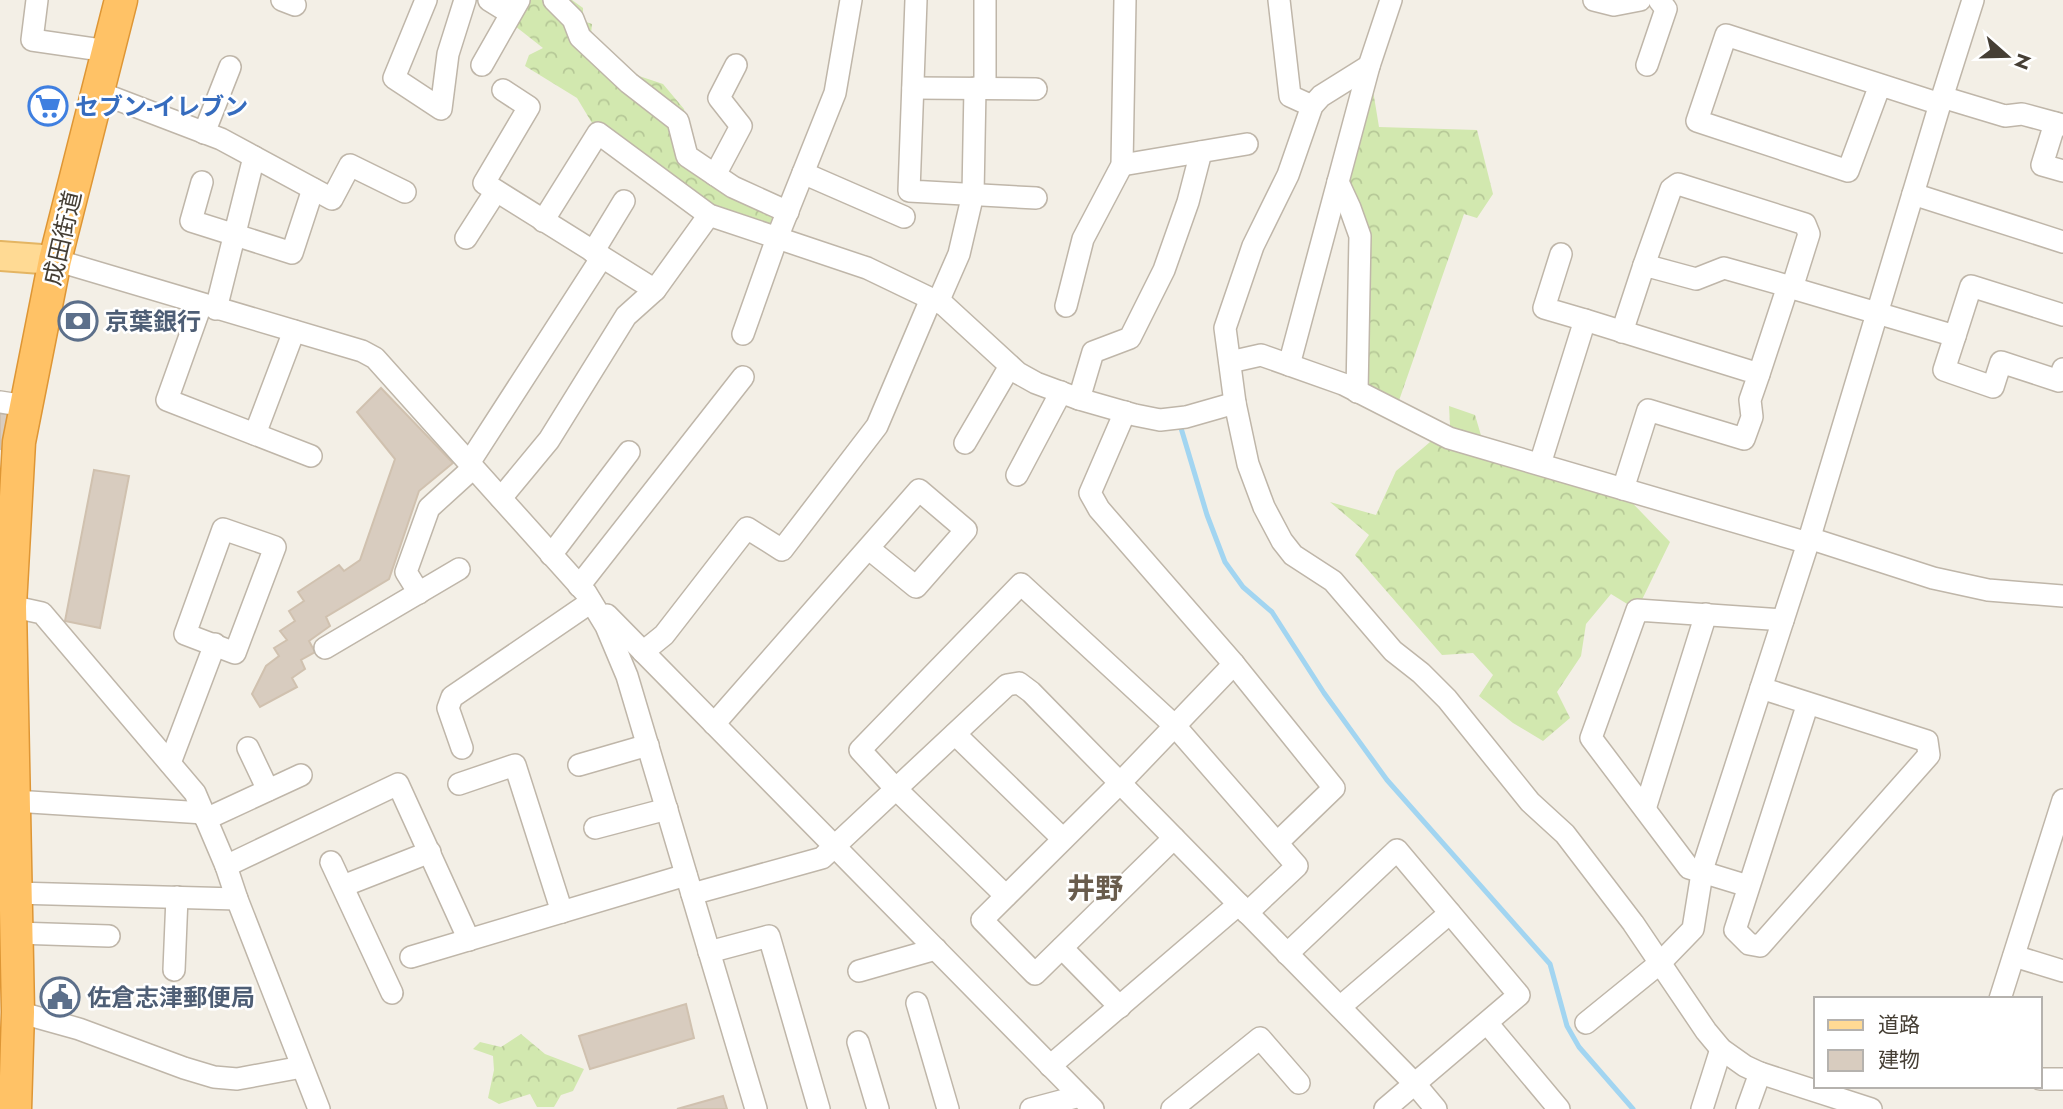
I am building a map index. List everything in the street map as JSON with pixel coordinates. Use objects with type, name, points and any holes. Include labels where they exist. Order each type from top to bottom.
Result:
[{"type":"highway","name":"成田街道","points":[[15,1109],[18,1012],[14,801],[5,656],[19,442],[13,404],[55,260],[121,0]]},
{"type":"main road","points":[[0,256],[55,260]]},
{"type":"street","points":[[37,0],[32,40],[108,51]]},
{"type":"street","points":[[426,0],[394,78],[441,109],[448,54],[465,0]]},
{"type":"street","points":[[482,65],[514,6],[489,0]]},
{"type":"street","points":[[554,0],[573,19],[580,37],[629,83],[678,121],[687,156],[733,187],[788,212]]},
{"type":"street","points":[[743,334],[777,238],[835,93],[851,0]]},
{"type":"street","points":[[916,0],[909,191],[1035,198]]},
{"type":"street","points":[[643,652],[664,635],[747,528],[782,550],[877,426],[934,300],[959,254],[973,194],[985,0]]},
{"type":"street","points":[[1066,306],[1083,239],[1122,165],[1125,0]]},
{"type":"street","points":[[1279,0],[1290,96],[1312,106]]},
{"type":"street","points":[[1289,365],[1370,66],[1391,0]]},
{"type":"street","points":[[1594,0],[1614,5],[1640,0]]},
{"type":"street","points":[[1647,65],[1666,9],[1659,0]]},
{"type":"street","points":[[1586,1023],[1660,963],[1693,929],[1702,872],[1809,540],[1973,0]]},
{"type":"street","points":[[1880,85],[1848,171],[1697,121],[1726,35],[1880,85],[2005,116],[2022,114],[2059,124],[2042,165],[2063,171]]},
{"type":"street","points":[[715,175],[741,126],[719,98],[736,65]]},
{"type":"street","points":[[1370,66],[1321,96],[1312,106],[1288,175],[1253,246],[1225,328],[1235,403],[1248,464],[1264,506],[1282,541],[1293,555],[1333,581],[1393,651],[1421,673],[1447,699],[1530,802],[1565,834],[1633,923],[1721,1049],[1745,1066],[1834,1103],[1871,1109]]},
{"type":"street","points":[[204,133],[230,67]]},
{"type":"street","points":[[913,88],[1036,89]]},
{"type":"street","points":[[503,90],[528,107],[484,183],[655,290]]},
{"type":"street","points":[[98,92],[222,139],[332,199],[350,165],[405,192]]},
{"type":"street","points":[[542,221],[598,133],[709,215],[867,268],[944,305],[1018,373],[1035,383],[1070,396],[1160,420],[1235,403]]},
{"type":"street","points":[[1122,165],[1247,144]]},
{"type":"street","points":[[1017,475],[1070,396],[1093,352],[1130,338],[1164,270],[1188,202],[1200,152]]},
{"type":"street","points":[[254,157],[234,235],[209,307],[167,400],[311,456]]},
{"type":"street","points":[[803,173],[904,217]]},
{"type":"street","points":[[202,182],[191,221],[292,253],[313,189]]},
{"type":"street","points":[[1338,182],[1360,236],[1357,393]]},
{"type":"street","points":[[1622,332],[1671,189],[1678,184],[1805,224],[1809,234],[1750,400],[1752,417],[1744,439],[1648,410],[1623,489]]},
{"type":"street","points":[[466,238],[496,191]]},
{"type":"street","points":[[1913,194],[2063,242]]},
{"type":"street","points":[[419,593],[407,572],[429,508],[471,465],[598,255],[625,201]]},
{"type":"street","points":[[500,498],[549,440],[626,316],[655,290],[709,215]]},
{"type":"street","points":[[1561,254],[1544,308],[1759,374]]},
{"type":"street","points":[[55,260],[362,351],[375,358],[585,594],[1086,1102]]},
{"type":"street","points":[[1644,265],[1696,279],[1724,268],[1955,336]]},
{"type":"street","points":[[2063,315],[1971,286],[1944,370],[1993,387],[2001,362],[2059,381],[2063,369]]},
{"type":"street","points":[[1540,464],[1585,320]]},
{"type":"street","points":[[255,434],[294,331]]},
{"type":"street","points":[[1230,362],[1261,355],[1343,384],[1448,438],[1809,540],[1933,578],[1987,590],[2063,596]]},
{"type":"street","points":[[965,443],[1010,366]]},
{"type":"street","points":[[462,748],[448,708],[452,697],[585,594],[743,377]]},
{"type":"street","points":[[1125,412],[1090,493],[1099,509],[1234,664],[1334,788],[1278,842]]},
{"type":"street","points":[[551,555],[629,452]]},
{"type":"street","points":[[714,724],[868,548],[919,490],[966,530],[916,587],[868,548]]},
{"type":"street","points":[[223,529],[275,547],[235,653],[215,644],[185,634],[223,529]]},
{"type":"street","points":[[325,648],[460,569]]},
{"type":"street","points":[[1006,895],[896,789],[860,750],[1021,584],[1175,726],[1297,866],[1120,1007],[1051,1066]]},
{"type":"street","points":[[585,594],[606,626],[627,676],[756,1109]]},
{"type":"street","points":[[9,606],[42,613],[195,793],[226,866],[319,1109]]},
{"type":"street","points":[[1748,886],[1689,868],[1591,738],[1637,610],[1783,620]]},
{"type":"street","points":[[1645,809],[1706,614]]},
{"type":"street","points":[[170,763],[215,644]]},
{"type":"street","points":[[1174,838],[1035,974],[982,920],[1120,783],[1234,664]]},
{"type":"street","points":[[411,957],[562,912],[822,858],[1007,685],[1019,683],[1031,692],[1340,1007],[1436,1109]]},
{"type":"street","points":[[1761,688],[1808,703],[1927,741],[1929,755],[1760,946],[1749,944],[1735,930],[1808,703]]},
{"type":"street","points":[[955,734],[1063,839]]},
{"type":"street","points":[[579,765],[648,745]]},
{"type":"street","points":[[248,748],[268,790]]},
{"type":"street","points":[[459,784],[514,765],[562,912]]},
{"type":"street","points":[[14,801],[205,816],[301,775]]},
{"type":"street","points":[[226,866],[398,784],[469,940]]},
{"type":"street","points":[[2001,997],[2063,800]]},
{"type":"street","points":[[595,828],[667,809]]},
{"type":"street","points":[[1287,954],[1397,850],[1519,995],[1385,1109]]},
{"type":"street","points":[[343,886],[430,852]]},
{"type":"street","points":[[331,862],[392,993]]},
{"type":"street","points":[[15,893],[237,899]]},
{"type":"street","points":[[173,970],[177,897]]},
{"type":"street","points":[[1340,1007],[1450,913]]},
{"type":"street","points":[[16,933],[109,936]]},
{"type":"street","points":[[709,952],[769,936],[819,1109]]},
{"type":"street","points":[[1062,948],[1120,1007]]},
{"type":"street","points":[[859,971],[936,949]]},
{"type":"street","points":[[2014,956],[2063,971]]},
{"type":"street","points":[[917,1003],[948,1109]]},
{"type":"street","points":[[18,1012],[79,1029],[214,1077],[237,1079],[302,1067]]},
{"type":"street","points":[[1487,1023],[1559,1109]]},
{"type":"street","points":[[1172,1109],[1261,1038],[1299,1083]]},
{"type":"street","points":[[858,1042],[878,1109]]},
{"type":"street","points":[[1702,1109],[1721,1049]]},
{"type":"street","points":[[1747,1109],[1760,1073]]},
{"type":"street","points":[[2042,1079],[2063,1079]]},
{"type":"street","points":[[1031,1109],[1086,1102]]},
{"type":"green space","points":[[520,0],[572,0],[583,8],[583,21],[592,24],[591,34],[639,76],[663,84],[684,109],[691,149],[788,212],[777,238],[709,215],[598,133],[577,98],[525,66],[529,55],[543,48],[506,19]]},
{"type":"green space","points":[[1369,66],[1379,127],[1477,130],[1493,194],[1477,218],[1464,214],[1395,412],[1357,392],[1360,236],[1338,182]]},
{"type":"green space","points":[[1449,406],[1475,415],[1485,449],[1617,487],[1670,542],[1637,610],[1611,594],[1586,624],[1581,656],[1557,692],[1570,718],[1543,741],[1513,723],[1479,696],[1493,675],[1473,653],[1442,655],[1355,555],[1369,535],[1330,502],[1376,515],[1396,471],[1450,425]]},
{"type":"green space","points":[[521,1034],[545,1054],[584,1069],[573,1091],[561,1095],[554,1107],[537,1107],[530,1094],[499,1104],[488,1098],[494,1070],[493,1056],[473,1049],[480,1042],[501,1047]]},
{"type":"building","points":[[381,388],[453,463],[419,491],[389,579],[326,617],[330,626],[309,641],[315,652],[301,660],[305,669],[292,678],[297,687],[260,707],[252,694],[266,666],[279,656],[274,648],[287,640],[280,631],[295,621],[289,611],[304,601],[298,592],[339,565],[344,571],[360,560],[395,459],[357,412]]},
{"type":"building","points":[[0,408],[6,409],[14,420],[9,450],[0,449]]},
{"type":"building","points":[[94,470],[129,476],[100,628],[65,621]]},
{"type":"building","points":[[686,1004],[694,1038],[590,1069],[579,1036]]},
{"type":"building","points":[[723,1096],[727,1109],[677,1109]]},
{"type":"waterway","points":[[1181,428],[1207,515],[1225,562],[1243,587],[1272,612],[1324,693],[1387,780],[1550,964],[1567,1026],[1579,1047],[1633,1109]]},
{"type":"place","name":"セブン-イレブン","points":[[48,106]]},
{"type":"place","name":"京葉銀行","points":[[78,321]]},
{"type":"place","name":"佐倉志津郵便局","points":[[60,997]]},
{"type":"district","name":"井野","points":[[1095,888]]}]
